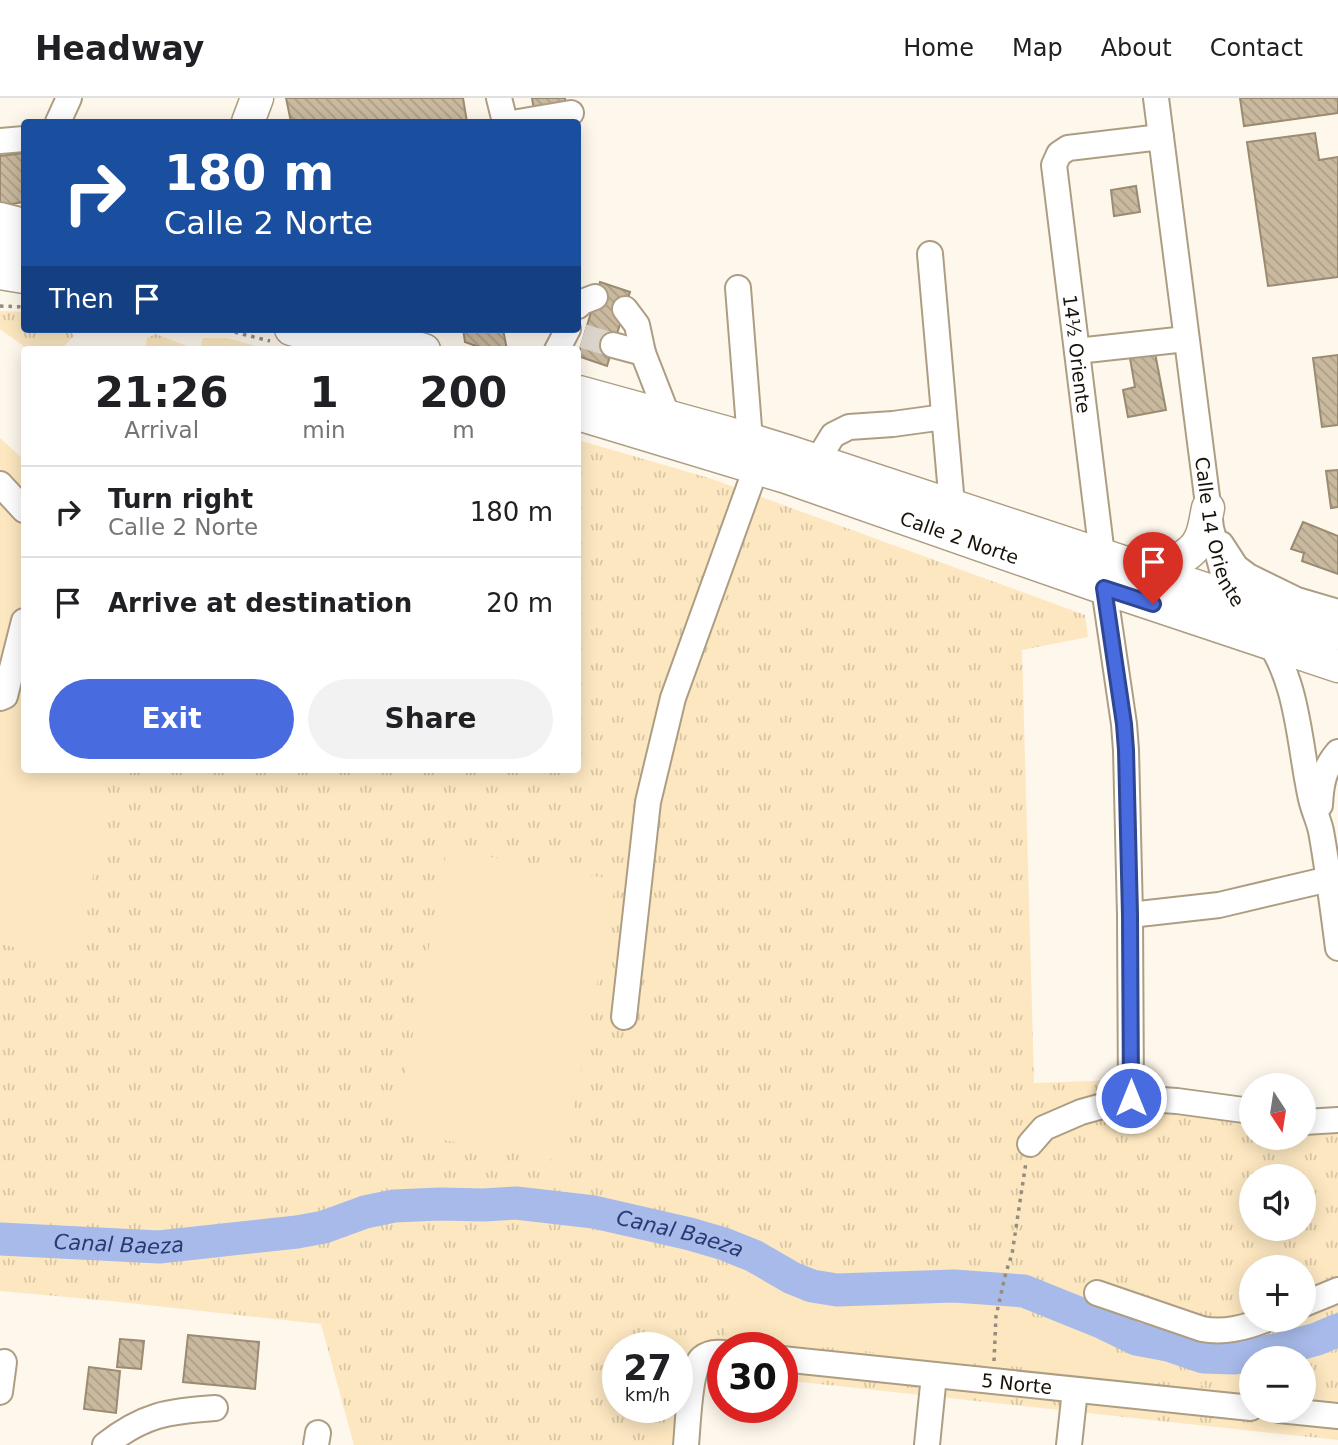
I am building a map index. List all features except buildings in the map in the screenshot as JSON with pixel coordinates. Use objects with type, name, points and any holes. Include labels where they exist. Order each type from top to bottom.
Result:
[{"type":"main road","points":[[0,243],[21,247]]},
{"type":"main road","points":[[0,273],[21,276]]},
{"type":"main road","points":[[366,333],[410,346]]},
{"type":"main road","points":[[285,336],[343,346]]},
{"type":"main road","name":"Calle 2 Norte","points":[[581,393],[668,416],[753,454],[1104,588],[1338,666]]},
{"type":"main road","name":"Calle 2 Norte","points":[[581,415],[753,454],[817,461],[1338,633]]},
{"type":"main road","points":[[1150,570],[1168,565],[1195,548],[1209,518]]},
{"type":"street","points":[[59,119],[69,98]]},
{"type":"street","points":[[499,98],[504,119]]},
{"type":"street","name":"Calle 14 Oriente","points":[[1156,98],[1209,518],[1222,572],[1236,599],[1271,644],[1291,693],[1311,798],[1320,827],[1338,948]]},
{"type":"street","points":[[532,119],[571,111]]},
{"type":"street","name":"14½ Oriente","points":[[1102,555],[1054,170],[1055,159],[1063,150],[1073,147],[1161,137]]},
{"type":"street","points":[[0,141],[21,139]]},
{"type":"street","points":[[0,215],[21,219]]},
{"type":"street","points":[[930,254],[952,505]]},
{"type":"street","points":[[624,1017],[648,802],[673,698],[753,454],[738,288]]},
{"type":"street","points":[[625,309],[637,325],[643,353],[668,416]]},
{"type":"street","points":[[1077,351],[1186,339]]},
{"type":"street","points":[[613,345],[643,353]]},
{"type":"street","points":[[817,461],[834,435],[849,427],[944,417]]},
{"type":"street","points":[[0,484],[21,507]]},
{"type":"street","points":[[1209,518],[1236,568],[1297,600],[1338,612]]},
{"type":"street","points":[[1104,588],[1124,724],[1130,915],[1131,1091]]},
{"type":"street","points":[[0,698],[5,696],[21,633]]},
{"type":"street","points":[[1320,827],[1323,776],[1328,763],[1338,752]]},
{"type":"street","points":[[1130,915],[1219,905],[1329,880]]},
{"type":"street","points":[[1030,1144],[1044,1128],[1131,1091],[1177,1101],[1239,1109]]},
{"type":"street","points":[[1316,1121],[1338,1120]]},
{"type":"street","points":[[1316,1299],[1338,1290]]},
{"type":"street","points":[[1097,1293],[1202,1329],[1216,1332],[1239,1328]]},
{"type":"street","points":[[686,1445],[693,1371],[707,1359]]},
{"type":"street","name":"5 Norte","points":[[798,1361],[1239,1407]]},
{"type":"street","points":[[0,1392],[4,1362]]},
{"type":"street","points":[[926,1445],[934,1375]]},
{"type":"street","points":[[1069,1445],[1075,1390]]},
{"type":"street","points":[[105,1445],[129,1427],[159,1415],[215,1408]]},
{"type":"street","points":[[1316,1414],[1338,1416]]},
{"type":"path","points":[[0,306],[21,307]]},
{"type":"path","points":[[252,333],[285,336]]},
{"type":"path","points":[[993,1381],[996,1316],[1012,1254],[1023,1173],[1030,1144]]},
{"type":"green space","points":[[0,311],[21,312],[21,333],[72,333],[74,336],[64,346],[23,346],[0,329]]},
{"type":"green space","points":[[156,334],[187,346],[146,346],[147,338]]},
{"type":"green space","points":[[203,338],[227,338],[256,346],[201,346]]},
{"type":"green space","points":[[0,438],[21,457],[21,773],[110,773],[79,963],[0,944]]},
{"type":"green space","points":[[581,441],[709,478],[1085,615],[1088,637],[1022,650],[1034,1083],[1122,1080],[1239,1099],[1239,1150],[1316,1150],[1316,1111],[1338,1110],[1338,1440],[798,1382],[798,1332],[707,1332],[707,1378],[704,1384],[699,1445],[354,1445],[321,1324],[0,1291],[0,831],[82,773],[581,773]]},
{"type":"green space","points":[[447,849],[616,880],[564,1162],[395,1131]]},
{"type":"green space","points":[[731,1269],[794,1300],[880,1311],[960,1305],[1039,1318],[1121,1355],[1208,1386],[798,1344],[798,1332],[726,1332]]},
{"type":"waterway","name":"Canal Baeza","points":[[0,1239],[159,1247],[297,1232],[324,1227],[365,1212],[394,1206],[516,1203],[594,1212],[690,1234],[754,1256],[812,1286],[837,1290],[954,1286],[1024,1291],[1136,1339],[1168,1345],[1203,1357],[1234,1358],[1280,1349],[1338,1330]]},
{"type":"tunnel","points":[[583,336],[613,345]]},
{"type":"route","points":[[1131,1098],[1126,750],[1104,588],[1153,604]]}]
